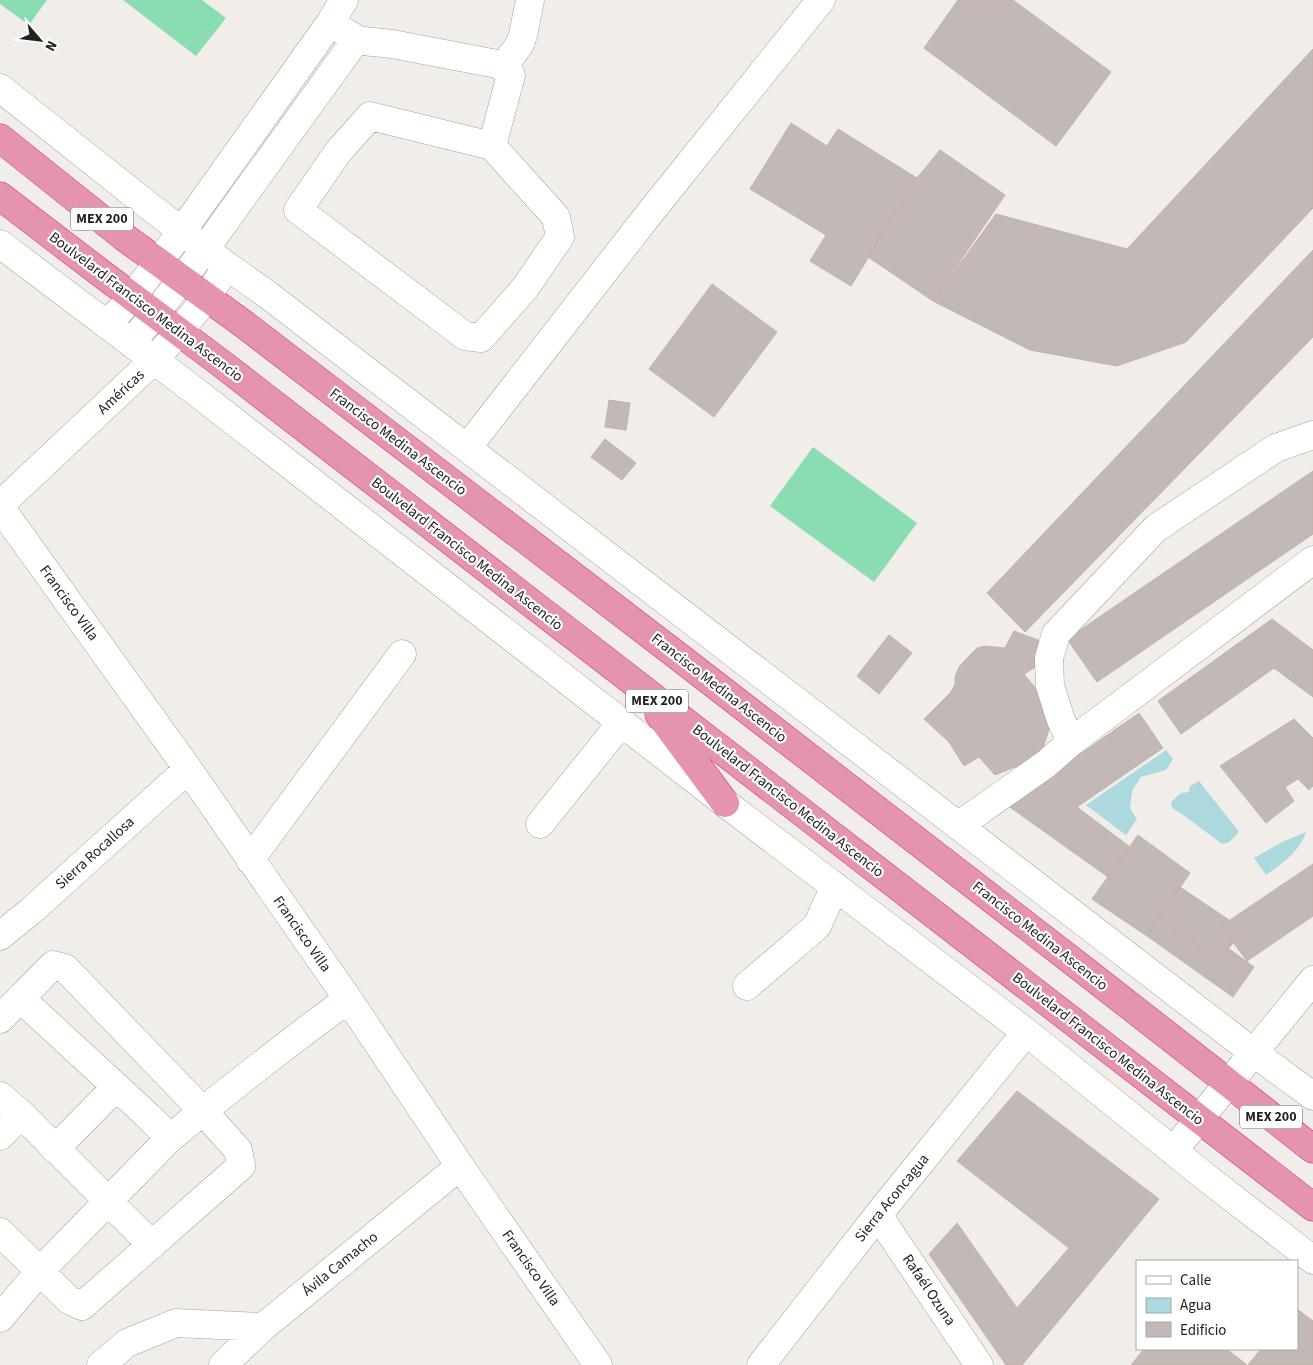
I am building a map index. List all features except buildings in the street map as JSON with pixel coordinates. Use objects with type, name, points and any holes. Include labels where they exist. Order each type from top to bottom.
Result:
[{"type":"highway","name":"MEX 200","points":[[0,138],[117,231],[207,297]]},
{"type":"highway","name":"Boulvelard Francisco Medina Ascencio","points":[[0,196],[218,361],[1313,1207]]},
{"type":"highway","name":"Francisco Medina Ascencio","points":[[207,297],[670,650],[1229,1084]]},
{"type":"highway","points":[[637,685],[726,802]]},
{"type":"highway","name":"MEX 200","points":[[1229,1084],[1313,1149]]},
{"type":"street","points":[[107,325],[182,231],[330,23],[344,0]]},
{"type":"street","points":[[503,67],[520,44],[530,0]]},
{"type":"street","points":[[467,448],[643,222],[821,0]]},
{"type":"street","points":[[330,23],[354,40],[392,44],[497,64],[508,70],[511,75],[492,146]]},
{"type":"street","points":[[131,343],[205,249],[354,40]]},
{"type":"street","points":[[0,88],[227,266],[268,295],[1254,1053],[1313,1096]]},
{"type":"street","points":[[370,116],[492,146],[556,217],[560,237],[525,288],[481,338],[465,336],[298,210],[338,152],[370,116]]},
{"type":"street","points":[[0,244],[196,391],[622,722],[1026,1032],[1173,1151],[1313,1260]]},
{"type":"street","name":"Américas","points":[[0,506],[154,360],[207,297],[227,266]]},
{"type":"street","points":[[1071,742],[1061,720],[1050,686],[1049,658],[1056,634],[1156,528],[1276,448],[1313,435]]},
{"type":"street","name":"Francisco Villa","points":[[0,506],[188,769],[598,1365]]},
{"type":"street","points":[[958,826],[1046,764],[1071,742],[1313,560]]},
{"type":"street","points":[[250,860],[402,654]]},
{"type":"street","points":[[540,824],[622,722]]},
{"type":"street","name":"Sierra Rocallosa","points":[[0,936],[32,910],[188,769]]},
{"type":"street","points":[[747,986],[816,926],[835,886]]},
{"type":"street","points":[[0,1019],[53,965],[65,968],[203,1111],[238,1150],[242,1166],[82,1306],[69,1300],[0,1232]]},
{"type":"street","points":[[1173,1151],[1313,980]]},
{"type":"street","points":[[20,998],[170,1138]]},
{"type":"street","points":[[0,1318],[40,1271],[170,1138],[348,999]]},
{"type":"street","name":"Sierra Aconcagua","points":[[761,1365],[878,1215],[1026,1032]]},
{"type":"street","points":[[56,1149],[116,1087]]},
{"type":"street","points":[[0,1096],[109,1200],[152,1245]]},
{"type":"street","points":[[0,1136],[21,1114]]},
{"type":"street","name":"Ávila Camacho","points":[[223,1365],[263,1327],[460,1166]]},
{"type":"street","name":"Rafaél Ozuna","points":[[878,1215],[979,1365]]},
{"type":"street","points":[[101,1365],[127,1343],[176,1323],[263,1327]]},
{"type":"green space","points":[[0,0],[47,0],[29,25],[0,4]]},
{"type":"green space","points":[[123,0],[202,0],[226,18],[196,56]]},
{"type":"green space","points":[[813,447],[917,523],[874,582],[770,506]]},
{"type":"water","points":[[1166,750],[1173,759],[1166,770],[1141,777],[1132,791],[1130,808],[1137,819],[1126,835],[1086,805]]},
{"type":"water","points":[[1199,781],[1239,832],[1229,842],[1222,844],[1172,808],[1171,802],[1181,793],[1189,792],[1190,786]]},
{"type":"water","points":[[1306,832],[1295,851],[1266,875],[1254,858],[1282,842]]}]
